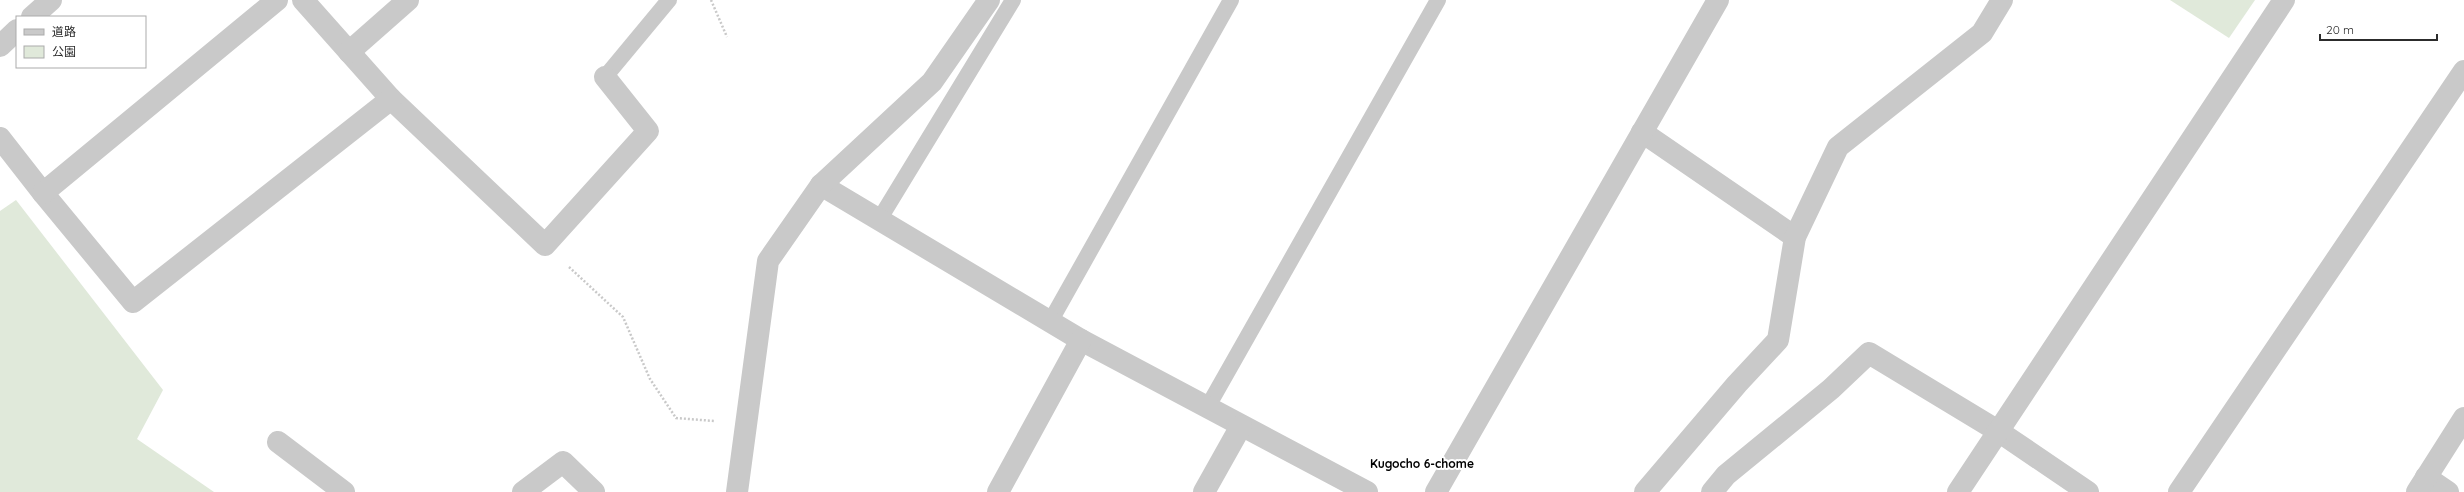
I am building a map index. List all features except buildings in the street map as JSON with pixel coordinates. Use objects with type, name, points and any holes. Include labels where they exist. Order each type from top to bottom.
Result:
[{"type":"street","points":[[33,16],[51,0]]},
{"type":"street","points":[[43,193],[277,0]]},
{"type":"street","points":[[303,0],[391,99],[545,245],[648,131],[605,77]]},
{"type":"street","points":[[349,52],[408,0]]},
{"type":"street","points":[[737,492],[768,261],[821,185],[932,82],[989,0]]},
{"type":"street","points":[[1436,492],[1718,0]]},
{"type":"street","points":[[1645,492],[1737,384],[1778,340],[1795,237],[1838,147],[1982,33],[2002,0]]},
{"type":"street","points":[[1958,492],[2284,0]]},
{"type":"street","points":[[0,46],[16,31]]},
{"type":"street","points":[[2179,492],[2464,71]]},
{"type":"street","points":[[0,138],[43,193],[133,302],[391,99]]},
{"type":"street","points":[[1642,132],[1795,237]]},
{"type":"street","points":[[821,185],[1081,340],[1367,492]]},
{"type":"street","points":[[998,492],[1081,340]]},
{"type":"street","points":[[1712,492],[1726,475],[1831,389],[1869,353],[1998,431],[2088,492]]},
{"type":"street","points":[[2448,492],[2422,485],[2464,418]]},
{"type":"street","points":[[1204,492],[1241,426]]},
{"type":"street","points":[[278,442],[344,492]]},
{"type":"street","points":[[523,492],[563,462],[594,492]]},
{"type":"lane","points":[[605,77],[669,0]]},
{"type":"lane","points":[[879,220],[1014,0]]},
{"type":"lane","points":[[1050,322],[1231,0]]},
{"type":"lane","points":[[1207,408],[1438,0]]},
{"type":"path","points":[[711,0],[727,37]]},
{"type":"path","points":[[545,245],[623,317],[650,379],[676,418],[746,422]]},
{"type":"green space","points":[[2170,0],[2255,0],[2229,38]]},
{"type":"green space","points":[[16,200],[163,390],[137,439],[214,492],[0,492],[0,211]]},
{"type":"district","name":"Kugocho 6-chome","points":[[1422,464]]}]
